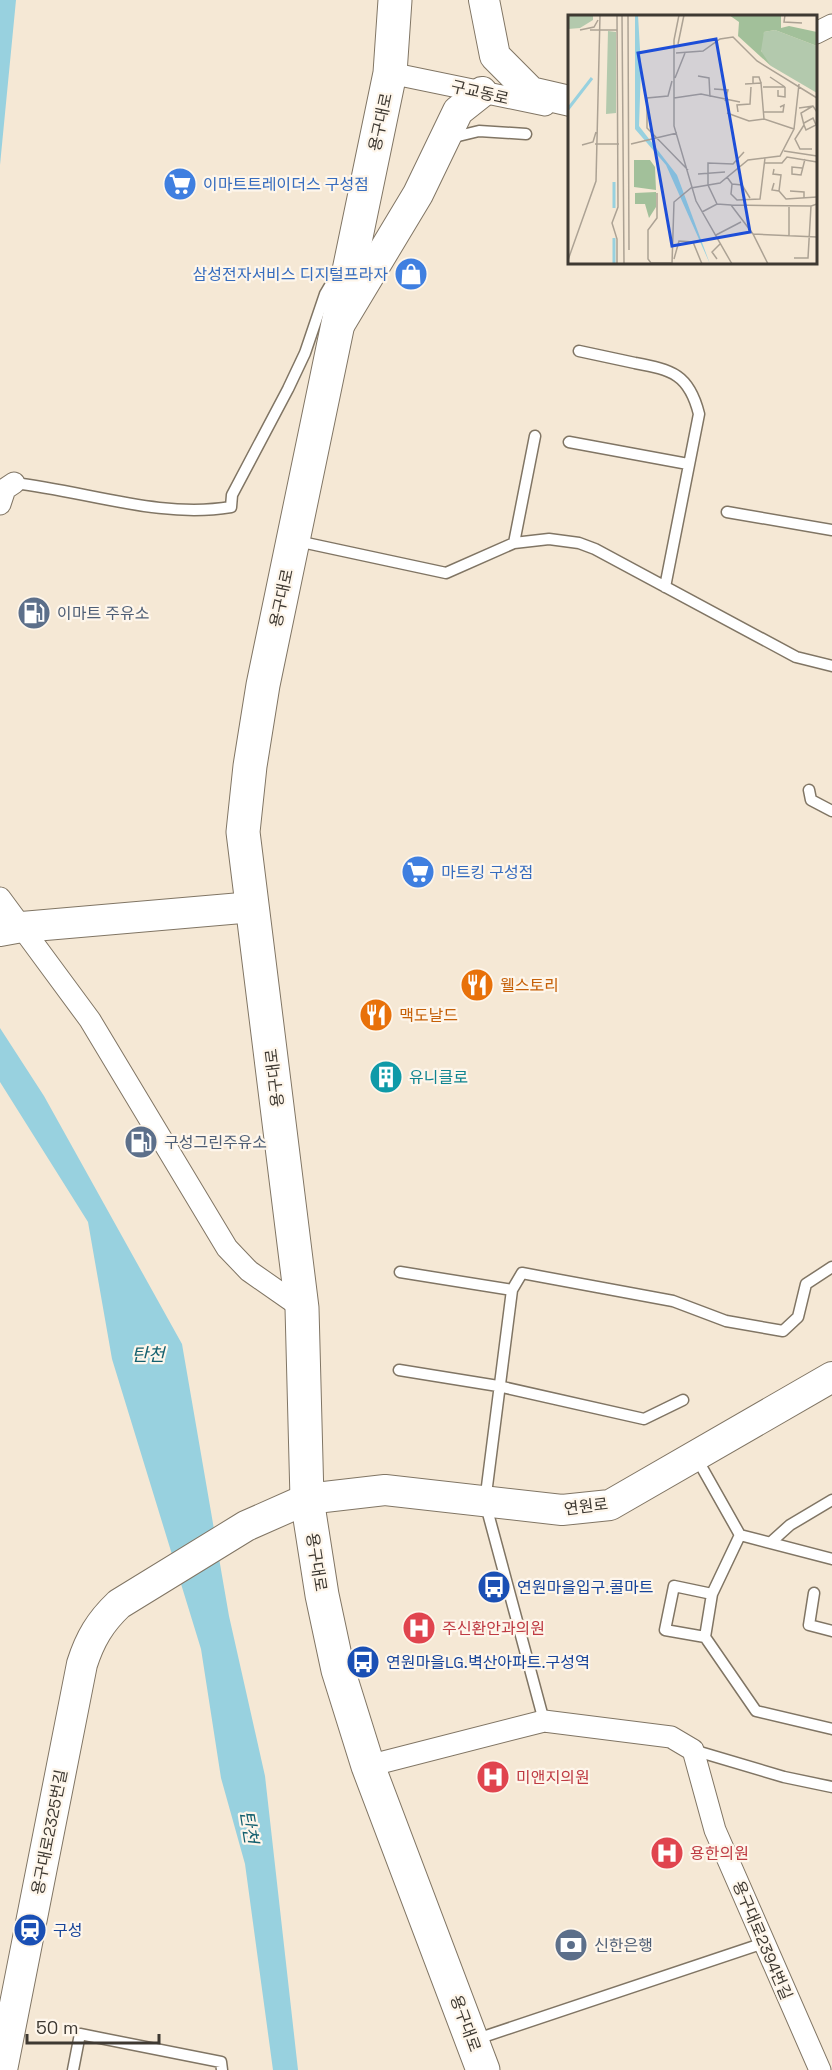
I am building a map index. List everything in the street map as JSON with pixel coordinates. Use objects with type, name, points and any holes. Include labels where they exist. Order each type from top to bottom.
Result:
[{"type":"main road","name":"용구대로","points":[[396,0],[390,73],[262,685],[243,832],[302,1308],[307,1500],[332,1642],[368,1766],[478,2055]]},
{"type":"main road","points":[[390,73],[408,0]]},
{"type":"main road","name":"용구대로","points":[[390,73],[418,0]]},
{"type":"street","points":[[484,0],[495,56],[531,92],[568,101]]},
{"type":"street","points":[[817,32],[832,25]]},
{"type":"street","name":"구교동로","points":[[390,73],[534,105],[568,106]]},
{"type":"street","points":[[337,330],[418,194],[458,111],[482,92]]},
{"type":"street","points":[[0,504],[5,489],[14,483]]},
{"type":"street","points":[[0,898],[11,929],[90,1020],[227,1248],[249,1271],[302,1308]]},
{"type":"street","points":[[11,929],[253,907]]},
{"type":"street","name":"연원로","points":[[307,1500],[385,1490],[562,1510],[610,1505],[832,1377]]},
{"type":"street","name":"용구대로2325번길","points":[[2,2070],[82,1664],[90,1641],[102,1620],[119,1604],[246,1526],[307,1500]]},
{"type":"street","points":[[368,1766],[544,1721],[671,1737],[693,1750]]},
{"type":"street","name":"용구대로2394번길","points":[[693,1750],[715,1830],[820,2070]]},
{"type":"lane","points":[[444,140],[479,131],[526,134]]},
{"type":"lane","points":[[14,483],[159,506],[205,511],[231,507],[232,495],[305,353],[325,294],[354,246]]},
{"type":"lane","points":[[579,351],[669,370],[685,382],[694,396],[699,414],[665,587]]},
{"type":"lane","points":[[514,543],[535,436]]},
{"type":"lane","points":[[569,442],[688,464]]},
{"type":"lane","points":[[727,512],[832,530]]},
{"type":"lane","points":[[293,540],[446,573],[514,543],[549,539],[579,543],[796,657],[832,666]]},
{"type":"lane","points":[[816,663],[832,657]]},
{"type":"lane","points":[[809,790],[811,800],[832,811]]},
{"type":"lane","points":[[544,1721],[485,1502],[512,1290],[522,1273],[673,1301],[726,1321],[783,1331],[798,1317],[806,1284],[832,1267]]},
{"type":"lane","points":[[400,1272],[512,1290]]},
{"type":"lane","points":[[399,1370],[498,1386],[644,1419],[683,1400]]},
{"type":"lane","points":[[694,1455],[740,1535],[832,1559]]},
{"type":"lane","points":[[770,1543],[790,1525],[832,1500]]},
{"type":"lane","points":[[740,1535],[712,1594],[705,1637],[756,1711],[832,1729]]},
{"type":"lane","points":[[705,1637],[665,1629],[674,1586],[712,1594]]},
{"type":"lane","points":[[814,1593],[809,1625],[832,1631]]},
{"type":"lane","points":[[693,1750],[784,1777],[832,1787]]},
{"type":"lane","points":[[478,2055],[764,1943]]},
{"type":"lane","points":[[73,2070],[80,2034],[221,2062],[222,2070]]},
{"type":"water","points":[[0,0],[16,0],[0,165]]},
{"type":"water","name":"탄천","points":[[0,1028],[44,1096],[182,1344],[229,1616],[265,1776],[298,2070],[273,2070],[245,1864],[221,1778],[201,1649],[112,1359],[88,1222],[0,1082]]},
{"type":"place","name":"이마트트레이더스 구성점","points":[[180,184]]},
{"type":"place","name":"삼성전자서비스 디지털프라자","points":[[411,274]]},
{"type":"place","name":"이마트 주유소","points":[[34,613]]},
{"type":"place","name":"마트킹 구성점","points":[[418,872]]},
{"type":"place","name":"웰스토리","points":[[477,985]]},
{"type":"place","name":"맥도날드","points":[[376,1015]]},
{"type":"place","name":"유니클로","points":[[386,1077]]},
{"type":"place","name":"구성그린주유소","points":[[141,1142]]},
{"type":"place","name":"연원마을입구.콜마트","points":[[494,1587]]},
{"type":"place","name":"주신환안과의원","points":[[419,1628]]},
{"type":"place","name":"연원마을LG.벽산아파트.구성역","points":[[363,1662]]},
{"type":"place","name":"미앤지의원","points":[[493,1777]]},
{"type":"place","name":"용한의원","points":[[667,1853]]},
{"type":"place","name":"구성","points":[[30,1930]]},
{"type":"place","name":"신한은행","points":[[571,1945]]}]
